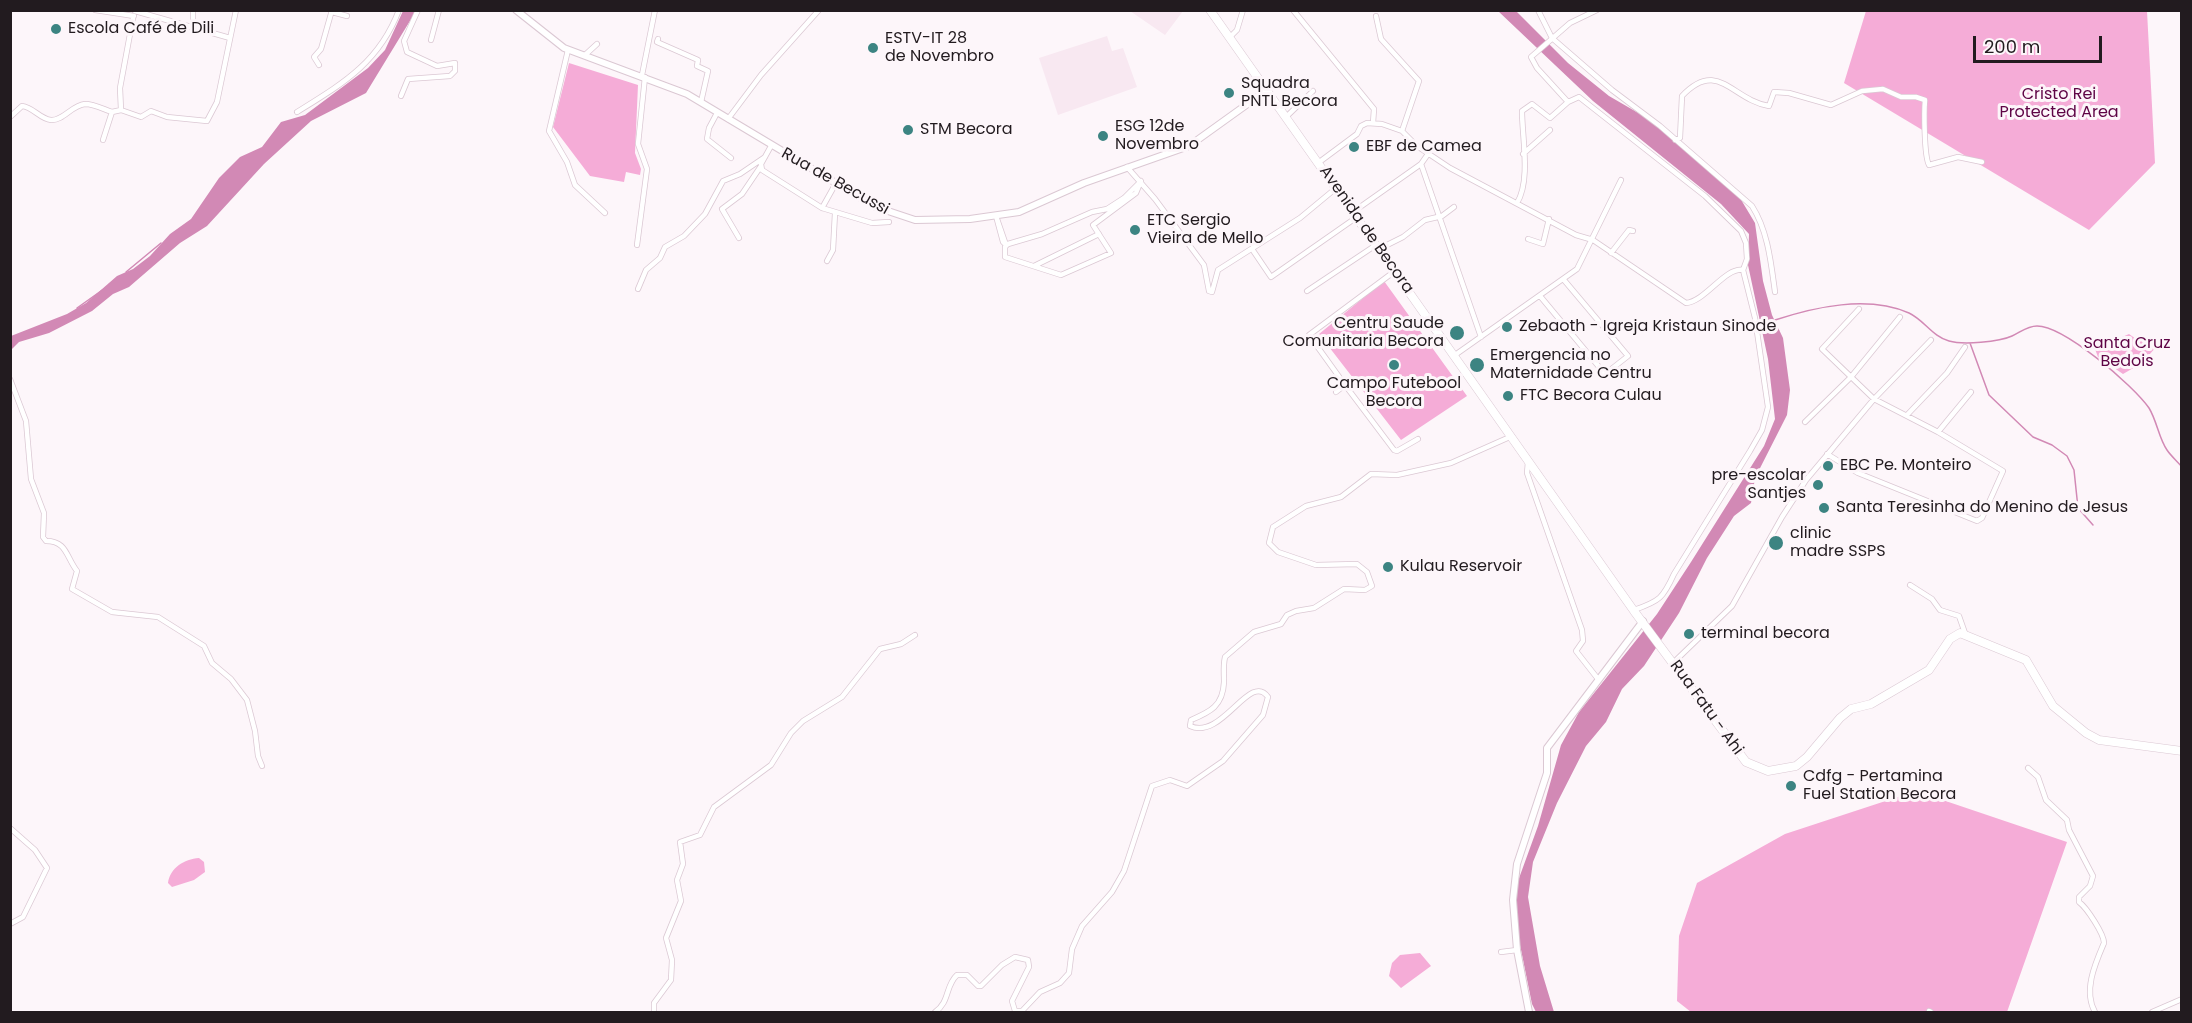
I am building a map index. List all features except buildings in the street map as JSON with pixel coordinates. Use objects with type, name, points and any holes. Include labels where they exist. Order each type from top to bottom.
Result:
[{"type":"main road","name":"Avenida de Becora","points":[[1210,10],[1512,436],[1528,462],[1670,659]]},
{"type":"main road","name":"Rua Fatu - Ahi","points":[[1670,659],[1742,758],[1756,768],[1784,770],[1803,761],[1840,718],[1851,709],[1871,704],[1929,670],[1950,639],[1965,633]]},
{"type":"main road","points":[[1965,633],[1987,646],[2026,660],[2053,706],[2086,733],[2099,740],[2181,751]]},
{"type":"street","points":[[95,10],[133,18]]},
{"type":"street","points":[[193,10],[193,28]]},
{"type":"street","points":[[10,117],[22,106],[28,107],[49,120],[56,120],[78,105],[85,104],[112,112],[121,110],[141,117],[151,111],[167,117],[207,121],[217,102],[236,10]]},
{"type":"street","points":[[297,112],[364,66],[383,44],[399,10]]},
{"type":"street","points":[[400,96],[408,79],[450,75],[455,71],[455,63],[437,66],[407,52],[404,41],[418,10]]},
{"type":"street","points":[[431,40],[439,10]]},
{"type":"street","name":"Rua de Becussi","points":[[516,10],[568,50],[644,76],[701,102],[771,146],[886,212],[915,220],[932,221],[1020,212],[1070,189],[1189,146],[1267,90]]},
{"type":"street","points":[[637,245],[646,169],[638,144],[644,76],[656,10]]},
{"type":"street","points":[[728,119],[761,75],[819,10]]},
{"type":"street","points":[[1230,37],[1237,30],[1243,10]]},
{"type":"street","points":[[1293,10],[1374,109],[1373,123]]},
{"type":"street","points":[[1538,10],[1550,39],[1675,140],[1752,206],[1758,216],[1768,249],[1775,292]]},
{"type":"street","points":[[1568,102],[1533,63],[1531,57],[1570,23],[1597,10]]},
{"type":"street","points":[[121,110],[120,88],[135,11],[230,38]]},
{"type":"street","points":[[319,65],[314,57],[321,49],[332,11],[347,16]]},
{"type":"street","points":[[1376,16],[1381,39],[1419,81],[1402,131]]},
{"type":"street","points":[[658,39],[657,42],[698,60],[697,66],[708,71],[701,102]]},
{"type":"street","points":[[585,56],[597,44]]},
{"type":"street","points":[[568,50],[549,130],[567,162],[575,185],[605,213]]},
{"type":"street","points":[[1675,140],[1680,138],[1682,96],[1694,84],[1704,80],[1731,86],[1749,100],[1769,106],[1774,92],[1789,93],[1831,105],[1863,91],[1883,89],[1901,97],[1916,97],[1925,100],[1922,116],[1926,128],[1926,153],[1929,165],[1958,157],[1982,162]]},
{"type":"street","points":[[1286,117],[1313,91]]},
{"type":"street","points":[[1517,203],[1521,196],[1525,175],[1522,111],[1532,104],[1551,118],[1568,102],[1579,97],[1586,100],[1705,196],[1741,231],[1746,243],[1747,259],[1743,270],[1755,318],[1767,417],[1750,451],[1674,573],[1665,593],[1658,602],[1634,611]]},
{"type":"street","points":[[103,140],[112,112]]},
{"type":"street","points":[[717,113],[709,128],[707,139],[731,158]]},
{"type":"street","points":[[1318,163],[1357,134],[1361,126],[1373,123],[1402,131],[1428,154],[1576,235],[1593,240],[1686,303],[1709,291],[1732,271],[1743,270]]},
{"type":"street","points":[[1523,154],[1550,130]]},
{"type":"street","points":[[739,238],[722,209],[742,194],[771,146]]},
{"type":"street","points":[[1252,249],[1271,277],[1421,164],[1428,154]]},
{"type":"street","points":[[638,289],[646,270],[660,258],[665,247],[684,236],[705,214],[723,181],[740,174],[765,157]]},
{"type":"street","points":[[1421,164],[1481,337]]},
{"type":"street","points":[[761,165],[764,172],[822,208],[876,224],[888,222]]},
{"type":"street","points":[[1127,167],[1141,181],[1204,265],[1209,291],[1212,292],[1218,270],[1300,218],[1335,189]]},
{"type":"street","points":[[1455,355],[1577,269],[1621,180]]},
{"type":"street","points":[[1006,245],[1003,242],[996,216],[1006,245],[1005,257],[1061,275],[1112,253],[1093,225],[1136,193],[1141,181]]},
{"type":"street","points":[[1006,245],[1017,239],[1042,234],[1092,212],[1107,209],[1124,198],[1141,181]]},
{"type":"street","points":[[822,208],[836,183]]},
{"type":"street","points":[[1307,291],[1377,247],[1403,237],[1425,220],[1439,217],[1454,207]]},
{"type":"street","points":[[827,261],[833,250],[835,213]]},
{"type":"street","points":[[1528,239],[1544,243],[1549,219]]},
{"type":"street","points":[[1611,253],[1629,230],[1633,231]]},
{"type":"street","points":[[1034,266],[1099,234]]},
{"type":"street","points":[[1395,271],[1309,335],[1394,450],[1397,451],[1418,439]]},
{"type":"street","points":[[1540,296],[1605,374],[1628,356],[1563,280]]},
{"type":"street","points":[[1827,454],[1858,473],[1979,521],[2003,471],[1938,432],[1874,399],[1822,350],[1859,309]]},
{"type":"street","points":[[1805,422],[1851,377],[1900,317]]},
{"type":"street","points":[[1670,659],[1732,606],[1782,517],[1827,454],[1874,399],[1931,340]]},
{"type":"street","points":[[1907,415],[1947,373],[1965,347]]},
{"type":"street","points":[[10,379],[26,421],[31,479],[44,513],[43,537],[46,541],[56,541],[65,548],[77,571],[72,589],[112,612],[158,617],[204,646],[212,663],[231,679],[247,700],[262,766]]},
{"type":"street","points":[[1336,392],[1345,384]]},
{"type":"street","points":[[1938,432],[1971,392]]},
{"type":"street","points":[[935,1012],[946,1002],[951,982],[957,975],[967,975],[978,986],[981,986],[1008,959],[1015,957],[1024,958],[1029,964],[1012,1001],[1017,1012],[1025,1009],[1040,992],[1060,983],[1071,968],[1072,949],[1082,926],[1112,892],[1124,871],[1152,786],[1156,782],[1170,780],[1183,786],[1191,785],[1200,775],[1223,760],[1266,709],[1268,697],[1263,691],[1256,690],[1245,697],[1224,719],[1200,727],[1190,726],[1191,720],[1211,712],[1219,703],[1224,684],[1226,657],[1254,632],[1281,624],[1287,615],[1314,608],[1344,589],[1365,590],[1372,586],[1367,572],[1358,564],[1316,565],[1278,552],[1269,543],[1273,527],[1306,506],[1341,497],[1371,474],[1397,475],[1450,462],[1512,436]]},
{"type":"street","points":[[1528,462],[1527,473],[1582,630],[1583,641],[1576,651],[1598,679]]},
{"type":"street","points":[[1910,585],[1932,599],[1940,610],[1959,616],[1965,633]]},
{"type":"street","points":[[1529,1012],[1517,950],[1513,912],[1517,864],[1545,783],[1547,748],[1598,679],[1645,623]]},
{"type":"street","points":[[654,1012],[654,1003],[670,980],[672,960],[666,938],[681,901],[677,880],[683,864],[680,842],[700,835],[714,807],[771,765],[796,727],[815,712],[842,697],[880,649],[901,644],[915,635]]},
{"type":"street","points":[[2028,768],[2038,777],[2046,800],[2067,820],[2069,830],[2093,876],[2090,886],[2079,897],[2079,902],[2086,907],[2104,937],[2104,943],[2091,978],[2090,1003],[2095,1012]]},
{"type":"street","points":[[10,828],[34,850],[47,868],[23,916],[10,924]]},
{"type":"street","points":[[1501,952],[1517,950]]},
{"type":"street","points":[[2152,1012],[2181,999]]},
{"type":"shaded area","points":[[403,11],[416,11],[366,93],[311,121],[264,164],[207,226],[180,243],[129,287],[113,294],[92,311],[49,333],[19,342],[11,350],[11,336],[67,314],[86,303],[117,276],[133,269],[150,256],[170,234],[191,219],[219,178],[240,157],[262,147],[281,122],[305,115],[368,68],[385,50]]},
{"type":"shaded area","points":[[1130,11],[1183,11],[1165,35]]},
{"type":"shaded area","points":[[1498,11],[1516,11],[1568,63],[1609,96],[1647,118],[1740,198],[1755,223],[1763,281],[1772,315],[1783,338],[1790,390],[1787,415],[1755,478],[1751,503],[1734,516],[1707,558],[1679,613],[1644,666],[1622,689],[1606,722],[1586,746],[1557,803],[1533,862],[1528,897],[1540,966],[1554,1012],[1536,1012],[1532,1004],[1520,945],[1514,892],[1538,826],[1561,745],[1579,712],[1657,614],[1764,446],[1775,419],[1768,359],[1748,265],[1749,234],[1721,204],[1593,101]]},
{"type":"shaded area","points":[[1107,36],[1112,51],[1123,48],[1137,87],[1058,115],[1039,58]]},
{"type":"green space","name":"Cristo Rei Protected Area","points":[[1866,11],[2147,11],[2155,163],[2089,230],[1844,83]]},
{"type":"green space","points":[[569,63],[638,85],[635,153],[641,169],[640,175],[626,172],[624,182],[590,176],[553,127]]},
{"type":"green space","name":"Campo Futebool Becora","points":[[1384,281],[1467,396],[1401,440],[1319,334]]},
{"type":"green space","name":"Santa Cruz Bedois","points":[[2129,334],[2139,341],[2148,338],[2157,346],[2142,363],[2123,374],[2098,357],[2095,349]]},
{"type":"green space","points":[[1916,791],[2067,842],[2007,1012],[1691,1012],[1677,1001],[1679,936],[1697,883],[1785,834]]},
{"type":"green space","points":[[199,858],[204,862],[205,872],[194,880],[172,887],[168,883],[172,873],[179,865]]},
{"type":"green space","points":[[1420,953],[1431,966],[1401,988],[1389,976],[1392,963],[1400,955]]},
{"type":"waterway","points":[[126,272],[161,243]]},
{"type":"waterway","points":[[77,308],[108,286]]},
{"type":"waterway","points":[[1775,320],[1824,307],[1859,304],[1893,308],[1909,313],[1938,336],[1955,342],[1999,340],[2033,326],[2049,329],[2080,346],[2129,385],[2149,408],[2164,446],[2182,467]]},
{"type":"waterway","points":[[1970,343],[1989,395],[2033,437],[2052,445],[2067,456],[2074,470],[2078,508],[2093,525]]},
{"type":"place","name":"Escola Café de Dili","points":[[56,29]]},
{"type":"place","name":"ESTV-IT 28 de Novembro","points":[[873,48]]},
{"type":"place","name":"Squadra PNTL Becora","points":[[1229,93]]},
{"type":"place","name":"STM Becora","points":[[908,130]]},
{"type":"place","name":"ESG 12de Novembro","points":[[1103,136]]},
{"type":"place","name":"EBF de Camea","points":[[1354,147]]},
{"type":"place","name":"ETC Sergio Vieira de Mello","points":[[1135,230]]},
{"type":"place","name":"Zebaoth - Igreja Kristaun Sinode","points":[[1507,327]]},
{"type":"place","name":"Centru Saude Comunitaria Becora","points":[[1457,333]]},
{"type":"place","name":"Campo Futebool Becora","points":[[1394,365]]},
{"type":"place","name":"Emergencia no Maternidade Centru","points":[[1477,365]]},
{"type":"place","name":"FTC Becora Culau","points":[[1508,396]]},
{"type":"place","name":"EBC Pe. Monteiro","points":[[1828,466]]},
{"type":"place","name":"pre-escolar Santjes","points":[[1818,485]]},
{"type":"place","name":"Santa Teresinha do Menino de Jesus","points":[[1824,508]]},
{"type":"place","name":"clinic madre SSPS","points":[[1776,543]]},
{"type":"place","name":"Kulau Reservoir","points":[[1388,567]]},
{"type":"place","name":"terminal becora","points":[[1689,634]]},
{"type":"place","name":"Cdfg - Pertamina Fuel Station Becora","points":[[1791,786]]}]
